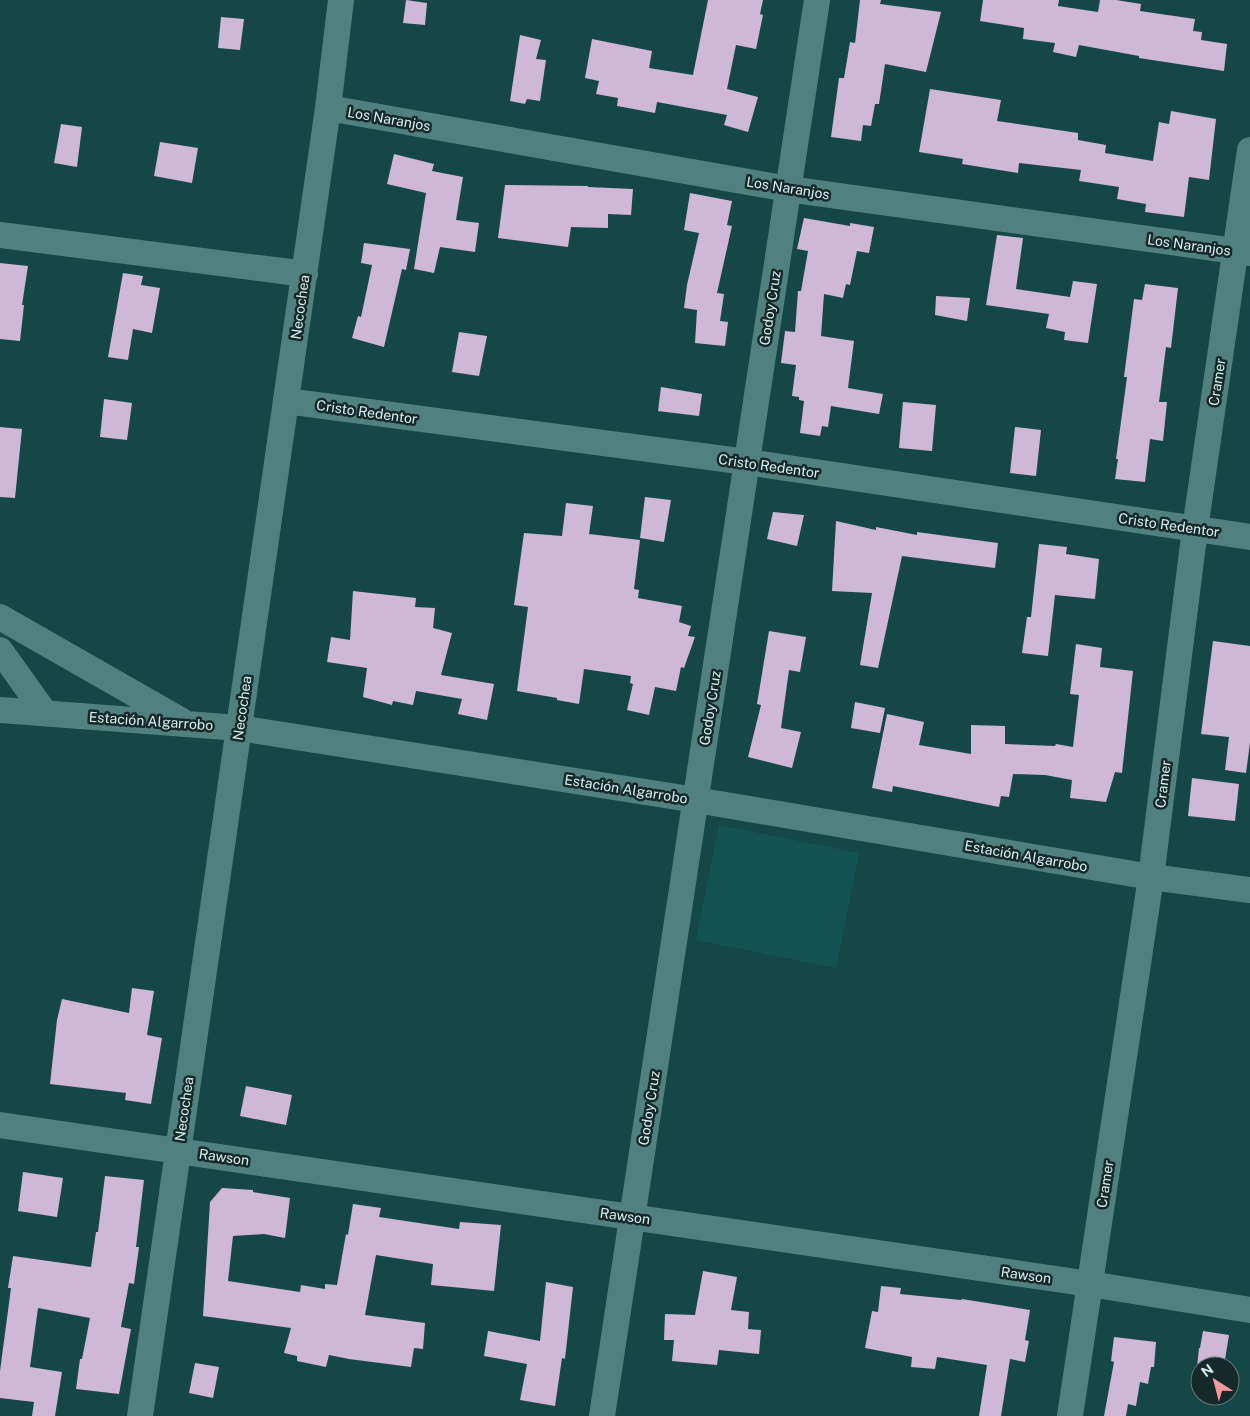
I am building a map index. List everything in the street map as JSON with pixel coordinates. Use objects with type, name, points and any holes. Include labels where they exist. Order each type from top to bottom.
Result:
[{"type":"street","name":"Necochea","points":[[140,1416],[328,108],[341,0]]},
{"type":"street","name":"Godoy Cruz","points":[[602,1416],[817,0]]},
{"type":"street","name":"Los Naranjos","points":[[328,108],[788,189],[1243,252]]},
{"type":"street","name":"Cramer","points":[[1070,1416],[1152,877],[1195,529],[1243,252],[1250,150]]},
{"type":"street","points":[[0,236],[304,274]]},
{"type":"street","name":"Cristo Redentor","points":[[286,401],[747,462],[1250,537]]},
{"type":"street","points":[[0,617],[187,724]]},
{"type":"street","points":[[0,650],[46,713]]},
{"type":"street","name":"Estación Algarrobo","points":[[0,710],[239,728],[696,800],[1152,877],[1250,890]]},
{"type":"street","name":"Rawson","points":[[0,1124],[1090,1284],[1250,1310]]},
{"type":"shaded area","points":[[719,825],[859,853],[836,968],[696,940]]},
{"type":"building","points":[[406,0],[427,3],[425,25],[403,23]]},
{"type":"building","points":[[708,0],[763,0],[760,14],[763,15],[756,49],[736,45],[727,89],[758,97],[748,132],[724,125],[727,115],[657,102],[655,113],[617,106],[618,98],[596,94],[599,81],[585,78],[592,39],[652,51],[649,68],[693,75]]},
{"type":"building","points":[[860,0],[881,0],[880,4],[941,12],[926,72],[885,64],[879,104],[875,104],[871,126],[863,125],[861,141],[831,137],[839,78],[844,78],[850,42],[855,43]]},
{"type":"building","points":[[983,0],[1059,0],[1058,6],[1098,12],[1100,0],[1116,0],[1141,4],[1140,11],[1195,19],[1193,31],[1202,32],[1201,40],[1227,44],[1224,71],[1139,58],[1139,56],[1079,45],[1076,57],[1053,52],[1055,43],[1023,39],[1024,28],[980,21]]},
{"type":"building","points":[[221,17],[244,19],[240,50],[218,48]]},
{"type":"building","points":[[520,35],[541,40],[536,59],[546,60],[540,101],[527,99],[525,104],[510,101]]},
{"type":"building","points":[[930,89],[1001,100],[997,121],[1078,133],[1078,140],[1106,145],[1105,153],[1153,161],[1159,122],[1169,124],[1171,111],[1216,119],[1209,180],[1189,177],[1184,217],[1145,212],[1146,204],[1117,199],[1119,187],[1079,181],[1081,170],[1019,163],[1018,173],[962,164],[963,159],[919,152]]},
{"type":"building","points":[[61,124],[82,127],[77,167],[54,163]]},
{"type":"building","points":[[160,142],[198,148],[192,183],[154,176]]},
{"type":"building","points":[[394,154],[434,164],[432,171],[463,177],[456,220],[479,223],[475,252],[440,247],[434,273],[414,269],[426,193],[387,184]]},
{"type":"building","points":[[505,185],[588,186],[633,189],[631,215],[608,214],[608,228],[571,227],[568,247],[498,238]]},
{"type":"building","points":[[690,193],[732,201],[727,225],[732,226],[717,293],[724,294],[720,321],[728,322],[725,346],[695,343],[697,310],[684,308],[687,285],[699,233],[684,230]]},
{"type":"building","points":[[804,218],[850,226],[850,223],[874,227],[869,253],[857,251],[850,285],[846,284],[843,298],[824,294],[821,336],[854,341],[848,388],[883,394],[879,414],[831,406],[828,427],[822,426],[820,436],[800,433],[804,401],[799,400],[799,397],[792,396],[796,365],[781,363],[785,331],[795,332],[798,291],[801,291],[808,251],[797,249]]},
{"type":"building","points":[[997,235],[1023,238],[1016,289],[1070,297],[1073,281],[1097,284],[1088,343],[1064,340],[1065,332],[1046,328],[1049,314],[986,305]]},
{"type":"building","points":[[364,243],[410,249],[406,270],[402,269],[384,347],[352,338],[358,316],[361,317],[372,265],[361,263]]},
{"type":"building","points":[[0,263],[28,266],[22,305],[24,305],[20,341],[0,339]]},
{"type":"building","points":[[123,273],[143,276],[141,285],[160,288],[152,333],[133,329],[128,360],[108,357]]},
{"type":"building","points":[[1145,284],[1178,288],[1171,348],[1166,347],[1159,402],[1167,402],[1163,441],[1150,439],[1145,482],[1115,479],[1127,377],[1124,377],[1134,299],[1142,300]]},
{"type":"building","points":[[936,296],[970,298],[967,321],[935,315]]},
{"type":"building","points":[[459,332],[487,336],[479,376],[452,372]]},
{"type":"building","points":[[661,387],[702,394],[699,416],[658,411]]},
{"type":"building","points":[[104,399],[132,403],[127,440],[100,437]]},
{"type":"building","points":[[903,402],[936,405],[932,451],[899,448]]},
{"type":"building","points":[[0,427],[22,429],[15,498],[0,497]]},
{"type":"building","points":[[1015,427],[1041,430],[1036,476],[1010,473]]},
{"type":"building","points":[[645,497],[671,500],[664,542],[640,538]]},
{"type":"building","points":[[566,503],[593,506],[589,534],[640,540],[634,589],[639,590],[638,598],[682,606],[679,622],[691,626],[688,636],[695,637],[684,668],[681,667],[676,691],[655,687],[649,715],[627,710],[633,684],[630,683],[631,676],[584,669],[579,704],[517,691],[528,607],[514,605],[524,533],[562,536]]},
{"type":"building","points":[[773,512],[804,515],[797,546],[767,539]]},
{"type":"building","points":[[836,521],[876,530],[876,527],[917,535],[917,532],[998,543],[995,568],[902,556],[878,668],[860,665],[872,593],[832,591]]},
{"type":"building","points":[[1039,544],[1067,547],[1066,554],[1099,559],[1095,599],[1055,595],[1048,656],[1022,653],[1027,617],[1031,617]]},
{"type":"building","points":[[353,591],[416,598],[415,607],[435,608],[433,628],[452,633],[441,675],[494,684],[487,720],[458,714],[462,699],[416,691],[413,705],[393,701],[392,705],[363,697],[367,668],[327,662],[331,637],[350,640]]},
{"type":"building","points":[[769,631],[806,637],[800,672],[789,670],[781,728],[801,732],[792,768],[748,757],[761,705],[757,704]]},
{"type":"building","points":[[1213,641],[1250,646],[1250,743],[1246,773],[1225,770],[1229,737],[1201,734]]},
{"type":"building","points":[[1076,644],[1102,648],[1100,667],[1133,671],[1122,773],[1115,772],[1106,802],[1070,798],[1072,780],[1045,775],[1013,774],[1009,797],[1001,796],[999,807],[893,786],[892,792],[872,788],[887,714],[924,722],[919,745],[971,754],[971,725],[1005,726],[1005,744],[1055,746],[1056,744],[1073,747],[1079,695],[1070,694]]},
{"type":"building","points":[[855,702],[885,708],[880,733],[851,728]]},
{"type":"building","points":[[1192,778],[1239,784],[1235,821],[1188,816]]},
{"type":"building","points":[[132,988],[154,991],[147,1035],[162,1038],[151,1104],[125,1100],[126,1093],[50,1084],[57,1020],[62,999],[129,1013]]},
{"type":"building","points":[[246,1086],[292,1095],[286,1125],[240,1116]]},
{"type":"building","points":[[23,1172],[63,1178],[57,1217],[18,1211]]},
{"type":"building","points":[[105,1176],[144,1180],[136,1247],[139,1247],[134,1284],[129,1283],[121,1327],[131,1329],[119,1394],[76,1389],[80,1359],[82,1359],[90,1318],[38,1308],[30,1367],[62,1372],[55,1416],[32,1416],[34,1402],[0,1398],[0,1371],[11,1288],[8,1288],[13,1256],[91,1267],[96,1232],[98,1232]]},
{"type":"building","points":[[222,1188],[253,1190],[253,1192],[290,1198],[285,1238],[264,1234],[233,1236],[228,1281],[300,1292],[301,1285],[325,1289],[325,1284],[337,1285],[353,1204],[381,1208],[379,1217],[459,1229],[460,1222],[501,1225],[494,1291],[431,1285],[433,1264],[376,1255],[365,1315],[425,1323],[423,1349],[414,1348],[411,1367],[329,1355],[326,1367],[297,1361],[297,1356],[284,1353],[291,1328],[203,1316],[210,1202]]},
{"type":"building","points":[[703,1271],[737,1277],[731,1310],[749,1312],[748,1329],[761,1330],[759,1354],[719,1350],[717,1365],[672,1361],[674,1340],[664,1340],[665,1314],[695,1315]]},
{"type":"building","points":[[546,1282],[573,1287],[565,1359],[562,1358],[555,1406],[520,1400],[527,1364],[484,1356],[488,1331],[540,1341]]},
{"type":"building","points":[[881,1286],[901,1288],[900,1294],[962,1299],[1030,1310],[1025,1340],[1029,1341],[1025,1362],[1010,1359],[1001,1416],[979,1416],[987,1365],[937,1357],[935,1369],[911,1367],[912,1357],[865,1348],[872,1311],[878,1312]]},
{"type":"building","points":[[1203,1331],[1229,1335],[1226,1356],[1198,1356]]},
{"type":"building","points":[[1114,1337],[1156,1342],[1154,1367],[1151,1367],[1148,1384],[1140,1382],[1136,1406],[1128,1404],[1126,1416],[1104,1416],[1114,1362],[1111,1361]]},
{"type":"building","points":[[195,1363],[219,1367],[213,1398],[189,1393]]}]
